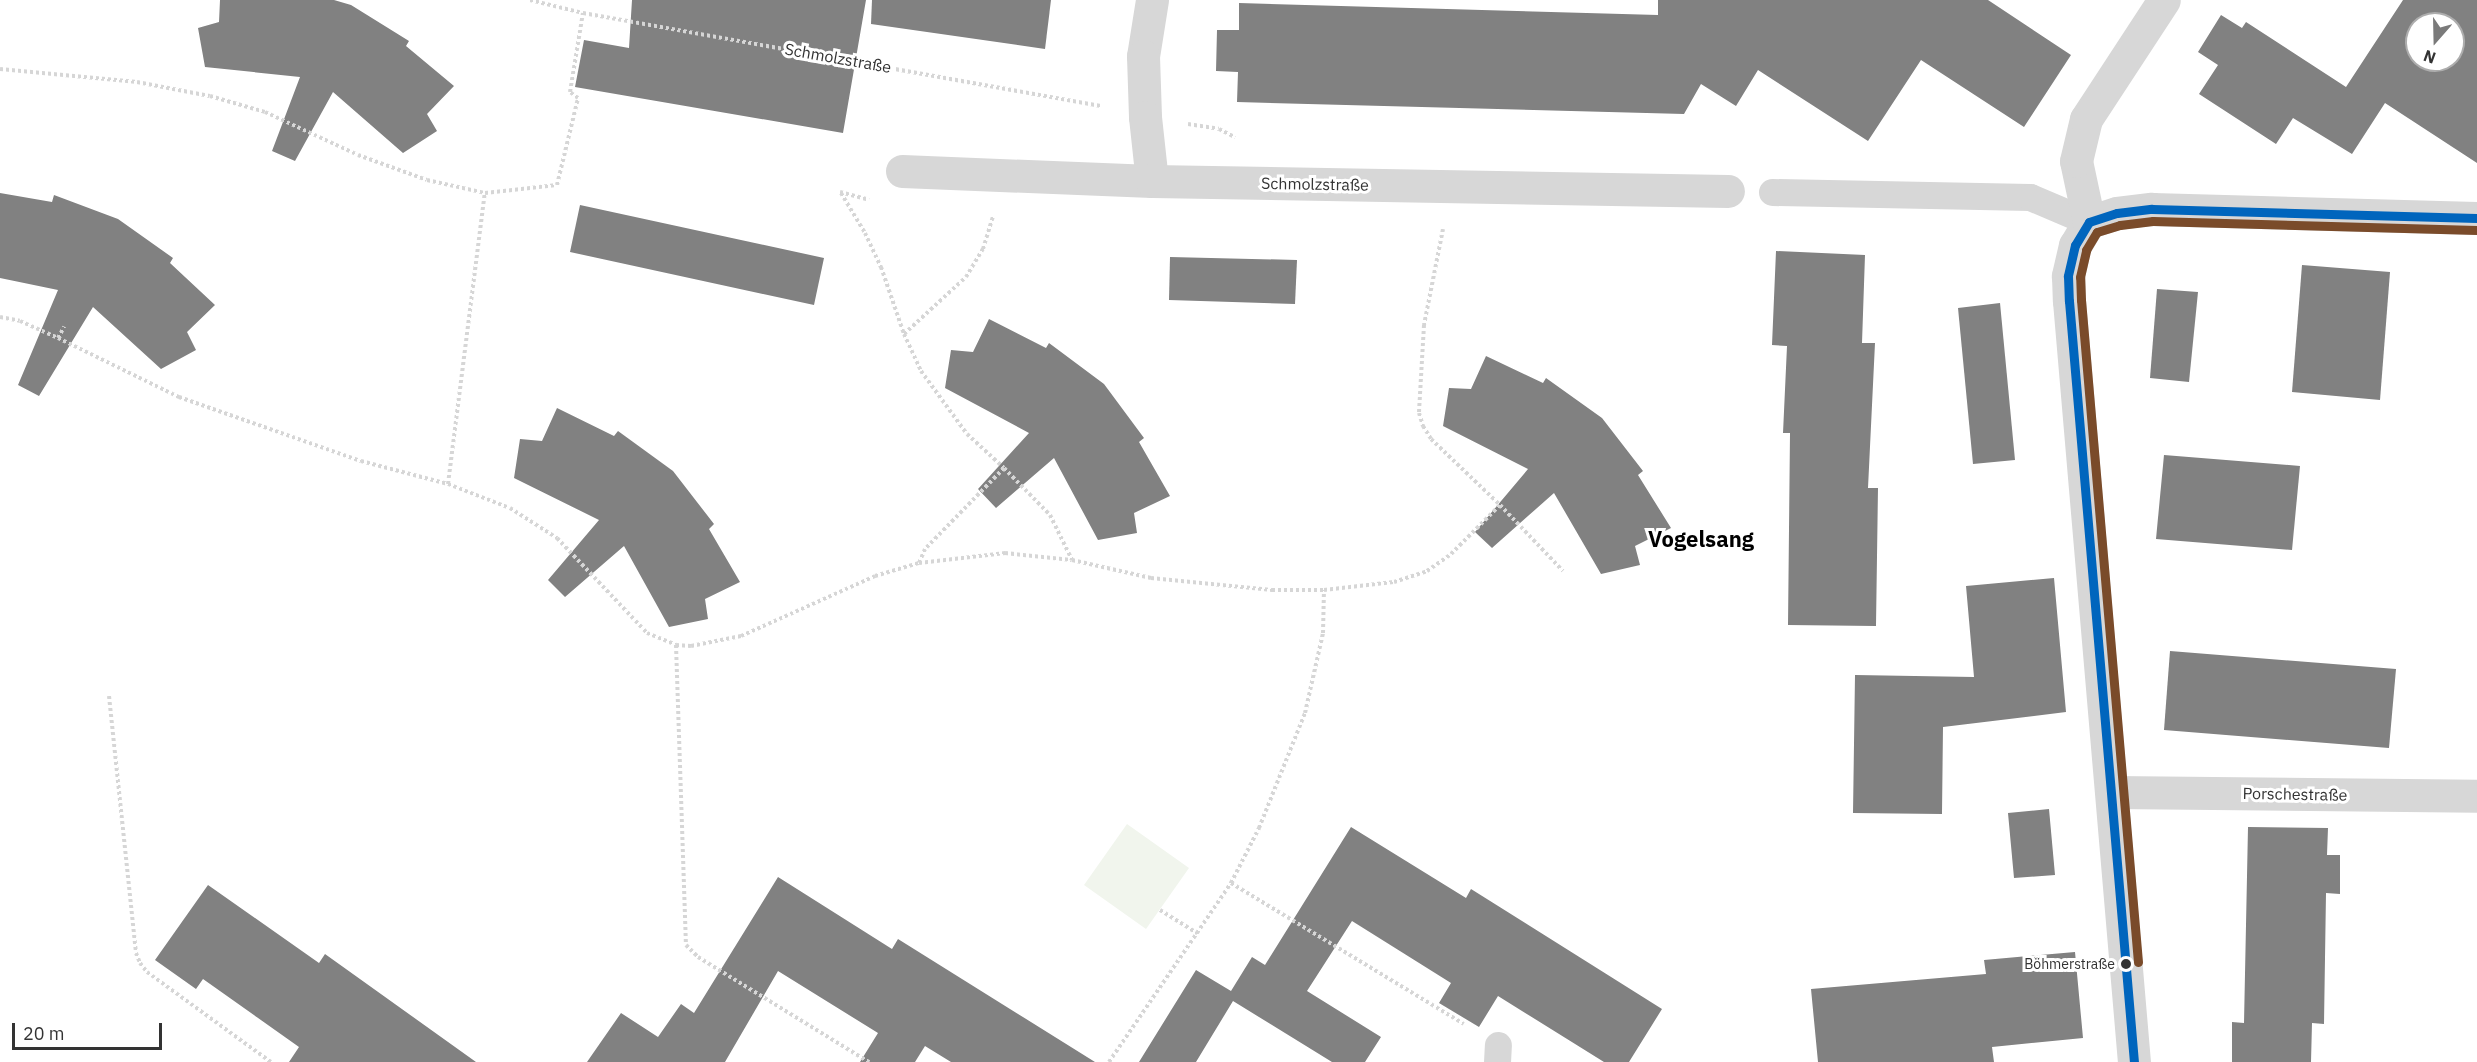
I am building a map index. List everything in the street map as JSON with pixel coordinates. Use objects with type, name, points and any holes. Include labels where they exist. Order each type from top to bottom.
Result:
[{"type":"street","points":[[1152,0],[1143,56],[1145,117],[1152,181]]},
{"type":"street","points":[[2089,222],[2076,160],[2086,119],[2164,0]]},
{"type":"street","name":"Schmolzstraße","points":[[902,171],[1006,177],[1152,181],[1728,191]]},
{"type":"street","points":[[2134,1062],[2113,792],[2069,301],[2068,276],[2074,245],[2089,222],[2117,213],[2152,209],[2477,218]]},
{"type":"street","name":"Porschestraße","points":[[2113,792],[2477,796]]},
{"type":"lane","points":[[1772,192],[2030,197],[2089,222]]},
{"type":"path","name":"Schmolzstraße","points":[[530,0],[583,13],[1084,101],[1145,117]]},
{"type":"path","points":[[0,69],[137,82],[210,96],[265,112],[358,155],[427,180],[485,193],[557,185],[578,98],[570,92],[583,13]]},
{"type":"path","points":[[904,334],[966,277],[982,249],[1006,177]]},
{"type":"path","points":[[840,192],[865,233],[881,267],[904,334],[921,371],[942,403],[968,434],[1050,515],[1072,560]]},
{"type":"path","points":[[448,484],[485,193]]},
{"type":"path","points":[[1445,218],[1424,326],[1419,413],[1431,439],[1500,505],[1563,571]]},
{"type":"path","points":[[0,317],[20,321],[179,397],[361,462],[448,484],[510,508],[536,524],[577,557],[647,633],[676,645],[701,645],[741,636],[874,576],[919,564],[1005,553],[1072,560],[1151,578],[1272,590],[1324,590],[1394,582],[1427,571],[1451,554],[1500,505]]},
{"type":"path","points":[[58,338],[64,327]]},
{"type":"path","points":[[919,564],[925,549],[1004,468]]},
{"type":"path","points":[[1109,1062],[1231,883],[1268,808],[1305,714],[1323,633],[1324,590]]},
{"type":"path","points":[[676,645],[686,945],[698,957],[869,1062]]},
{"type":"path","points":[[109,696],[136,953],[140,963],[147,972],[271,1062]]},
{"type":"path","points":[[1231,883],[1498,1054]]},
{"type":"path","points":[[1160,910],[1197,933]]},
{"type":"shaded area","points":[[1127,824],[1189,868],[1146,929],[1084,885]]},
{"type":"building","points":[[220,0],[334,0],[351,5],[409,41],[406,46],[454,86],[427,114],[437,131],[403,153],[333,92],[295,161],[272,151],[300,77],[205,67],[198,28],[219,22]]},
{"type":"building","points":[[632,0],[866,0],[843,133],[575,87],[584,40],[629,48]]},
{"type":"building","points":[[872,0],[1051,0],[1045,49],[871,24]]},
{"type":"building","points":[[1658,0],[1988,0],[2071,55],[2024,127],[1921,60],[1868,141],[1758,70],[1736,106],[1701,84],[1684,114],[1237,102],[1238,72],[1216,71],[1217,30],[1239,30],[1239,3],[1658,15]]},
{"type":"building","points":[[2403,0],[2477,0],[2477,163],[2385,103],[2352,154],[2293,118],[2276,144],[2199,94],[2218,65],[2198,52],[2221,15],[2242,28],[2246,22],[2346,87]]},
{"type":"building","points":[[0,193],[52,202],[54,195],[118,219],[173,258],[170,263],[215,305],[187,332],[196,350],[161,369],[93,307],[39,396],[18,385],[58,290],[0,278]]},
{"type":"building","points":[[580,205],[824,258],[814,305],[570,252]]},
{"type":"building","points":[[1776,251],[1865,255],[1862,343],[1875,343],[1868,488],[1878,488],[1876,626],[1788,625],[1790,433],[1783,433],[1787,346],[1772,345]]},
{"type":"building","points":[[1170,257],[1297,260],[1295,304],[1169,300]]},
{"type":"building","points":[[2302,265],[2390,272],[2380,400],[2292,392]]},
{"type":"building","points":[[2157,289],[2198,292],[2189,382],[2150,378]]},
{"type":"building","points":[[2000,303],[2015,460],[1973,464],[1958,308]]},
{"type":"building","points":[[989,319],[1046,348],[1049,343],[1104,384],[1144,438],[1139,442],[1170,496],[1134,513],[1137,533],[1098,540],[1054,458],[996,508],[978,489],[1029,433],[945,388],[951,350],[973,352]]},
{"type":"building","points":[[1486,356],[1543,383],[1546,378],[1602,418],[1643,471],[1638,475],[1671,528],[1635,546],[1640,565],[1601,574],[1554,493],[1492,548],[1475,532],[1528,469],[1443,426],[1449,388],[1471,389]]},
{"type":"building","points":[[557,408],[614,436],[618,431],[673,471],[714,524],[709,529],[740,582],[705,599],[708,619],[669,627],[624,546],[565,597],[548,580],[599,520],[514,478],[520,439],[542,441]]},
{"type":"building","points":[[2164,455],[2300,466],[2292,550],[2156,539]]},
{"type":"building","points":[[2054,578],[2066,712],[1943,727],[1942,814],[1853,813],[1855,675],[1974,677],[1966,586]]},
{"type":"building","points":[[2170,651],[2396,669],[2389,748],[2164,730]]},
{"type":"building","points":[[2049,809],[2055,875],[2014,878],[2008,813]]},
{"type":"building","points":[[1351,827],[1466,898],[1471,889],[1662,1009],[1629,1062],[1604,1062],[1498,996],[1479,1027],[1439,1003],[1451,983],[1352,921],[1307,991],[1381,1037],[1365,1062],[1332,1062],[1233,1001],[1196,1062],[1139,1062],[1196,970],[1231,991],[1252,957],[1265,965]]},
{"type":"building","points":[[2248,827],[2328,828],[2327,855],[2340,855],[2340,894],[2326,893],[2324,1024],[2312,1023],[2311,1062],[2232,1062],[2232,1022],[2244,1023]]},
{"type":"building","points":[[778,877],[892,949],[898,939],[1095,1062],[951,1062],[925,1046],[915,1062],[860,1062],[878,1033],[778,971],[725,1062],[587,1062],[621,1013],[658,1037],[681,1004],[694,1013]]},
{"type":"building","points":[[208,885],[319,963],[325,954],[476,1062],[289,1062],[299,1047],[203,979],[196,989],[155,960]]},
{"type":"building","points":[[2075,952],[2083,1038],[1992,1047],[1994,1062],[1818,1062],[1811,989],[1986,974],[1984,960]]},
{"type":"transit line","points":[[2089,222],[2117,213],[2152,209],[2477,218]]},
{"type":"transit line","points":[[2138,962],[2081,300],[2080,277],[2086,250],[2097,232],[2120,225],[2153,221],[2477,230]]},
{"type":"transit line","points":[[2089,222],[2075,245],[2068,276],[2069,301],[2134,1062]]},
{"type":"place","name":"Böhmerstraße","points":[[2126,964]]},
{"type":"district","name":"Vogelsang","points":[[1701,539]]}]
